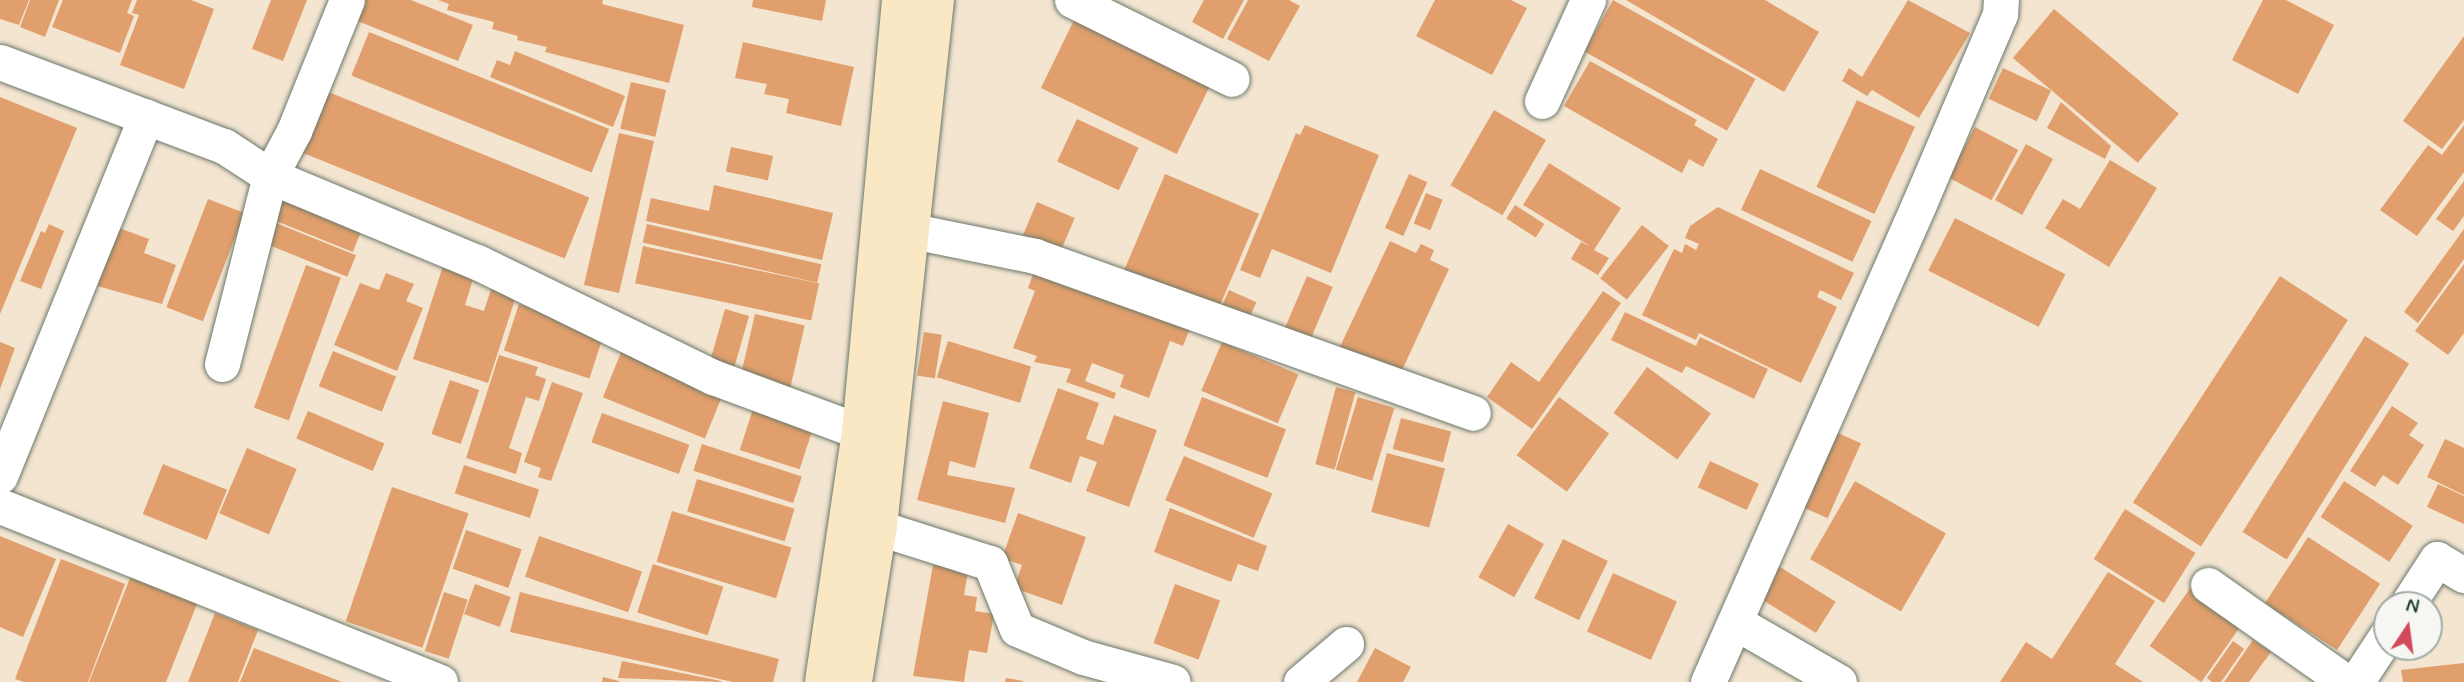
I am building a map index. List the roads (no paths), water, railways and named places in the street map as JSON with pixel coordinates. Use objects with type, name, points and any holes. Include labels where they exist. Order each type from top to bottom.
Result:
[{"type":"street","points":[[222,364],[270,176],[294,131],[347,0]]},
{"type":"street","points":[[853,682],[863,522],[897,228],[901,0]]},
{"type":"street","points":[[824,682],[863,522],[860,432],[935,0]]},
{"type":"street","points":[[1072,0],[1233,79]]},
{"type":"street","points":[[1542,101],[1588,0]]},
{"type":"street","points":[[1708,682],[1919,204],[2000,14],[2001,0]]},
{"type":"street","points":[[0,62],[223,146],[270,176],[477,262],[713,377],[860,432]]},
{"type":"street","points":[[0,476],[146,117]]},
{"type":"street","points":[[897,228],[1035,256],[1473,413]]},
{"type":"street","points":[[0,506],[440,682]]},
{"type":"street","points":[[863,522],[990,563],[1017,629],[1083,657],[1173,682]]},
{"type":"street","points":[[2416,591],[2437,559],[2464,575]]},
{"type":"street","points":[[2208,585],[2346,682]]},
{"type":"street","points":[[1735,622],[1839,682]]},
{"type":"street","points":[[1301,682],[1346,643]]},
{"type":"street","points":[[2356,682],[2373,656]]}]
